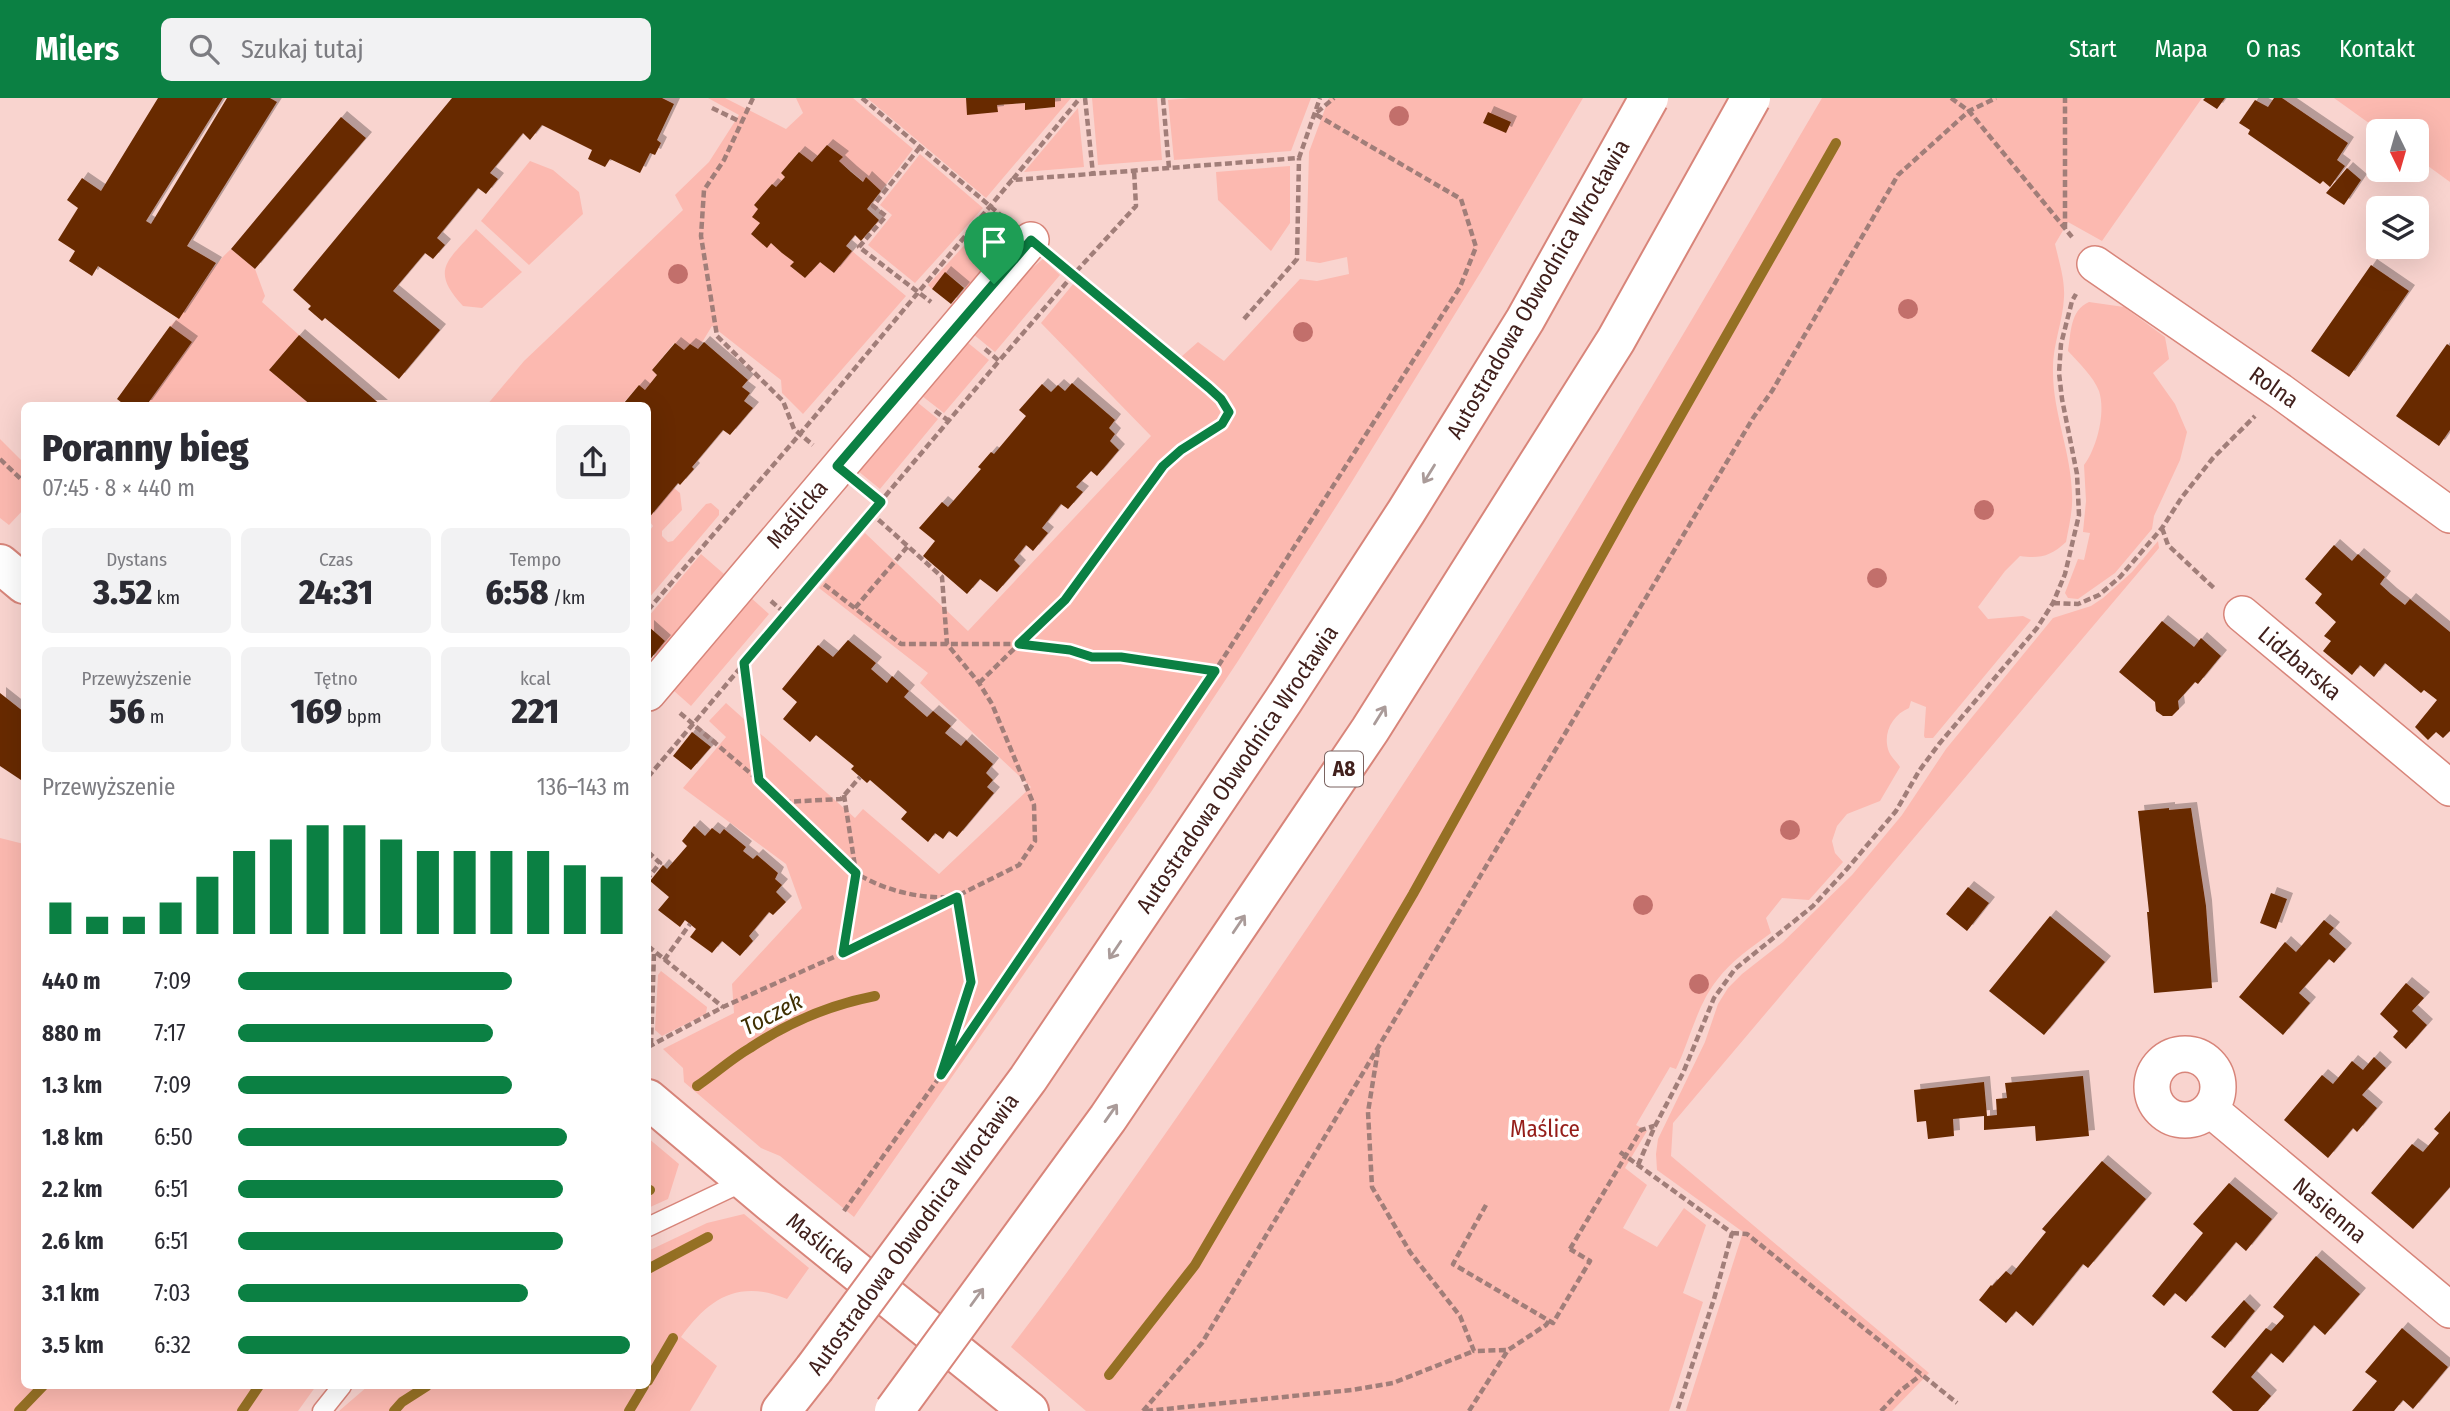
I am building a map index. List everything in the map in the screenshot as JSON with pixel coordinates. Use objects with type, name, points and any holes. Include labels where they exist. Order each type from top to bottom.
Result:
[{"type":"main road","name":"Autostradowa Obwodnica Wrocławia","points":[[782,1411],[1028,1079],[1283,701],[1406,512],[1525,320],[1649,98]]},
{"type":"main road","name":"A8","points":[[894,1411],[1108,1118],[1370,730],[1616,340],[1751,98]]},
{"type":"main road","points":[[0,564],[21,582]]},
{"type":"main road","name":"Maślicka","points":[[651,1102],[1029,1411]]},
{"type":"street","name":"Maślicka","points":[[651,689],[1031,240]]},
{"type":"street","name":"Rolna","points":[[2095,264],[2280,391],[2450,515]]},
{"type":"street","name":"Lidzbarska","points":[[2242,614],[2450,788]]},
{"type":"street","name":"Nasienna","points":[[2211,1110],[2450,1310]]},
{"type":"lane","points":[[651,1226],[745,1181]]},
{"type":"lane","points":[[322,1411],[340,1389]]},
{"type":"path","points":[[752,98],[724,160],[704,190],[701,236],[717,336],[783,401],[794,429],[881,502]]},
{"type":"path","points":[[862,98],[1209,388],[1221,399],[1229,412],[1222,424],[1181,450],[1163,466],[1065,600],[979,683]]},
{"type":"path","points":[[1083,98],[1093,174]]},
{"type":"path","points":[[1012,180],[1083,98]]},
{"type":"path","points":[[1163,98],[1170,168]]},
{"type":"path","points":[[842,1213],[941,1075],[1215,671],[1460,287],[1476,247],[1461,200],[1315,114],[1334,98]]},
{"type":"path","points":[[1638,1165],[1683,1073],[1714,998],[1735,969],[1813,906],[1896,811],[1919,771],[1939,744],[2036,628],[2053,603],[2068,564],[2079,515],[2077,474],[2059,373],[2062,344],[2072,301],[2095,264],[1969,111],[1951,98]]},
{"type":"path","points":[[1145,1411],[1202,1343],[1753,418],[1772,391],[1898,174],[1969,111],[1996,98]]},
{"type":"path","points":[[2065,98],[2065,229]]},
{"type":"path","points":[[712,108],[741,122]]},
{"type":"path","points":[[1244,318],[1297,259],[1299,158]]},
{"type":"path","points":[[1111,232],[1136,206],[1134,170]]},
{"type":"path","points":[[651,773],[999,361]]},
{"type":"path","points":[[2053,603],[2078,604],[2099,595],[2120,577],[2162,528],[2213,458],[2280,391]]},
{"type":"path","points":[[651,607],[800,434]]},
{"type":"path","points":[[0,459],[21,479]]},
{"type":"path","points":[[651,1045],[723,1007],[843,953],[1019,865],[1035,841],[1034,805],[992,704],[979,683],[947,644],[942,577],[871,513]]},
{"type":"path","name":"Lidzbarska","points":[[2162,528],[2168,545],[2242,614]]},
{"type":"path","points":[[855,608],[908,546]]},
{"type":"path","points":[[816,578],[901,644],[1019,644],[1070,650],[1092,657],[1121,657],[1215,671]]},
{"type":"path","points":[[744,663],[759,780]]},
{"type":"path","points":[[651,692],[693,724],[784,802],[788,809],[856,873],[876,885],[905,894],[957,897]]},
{"type":"path","points":[[784,802],[841,799],[860,777]]},
{"type":"path","points":[[843,953],[856,873],[844,795]]},
{"type":"path","points":[[651,855],[660,863],[651,874]]},
{"type":"path","points":[[941,1075],[971,982],[957,897]]},
{"type":"path","points":[[664,960],[690,925]]},
{"type":"path","points":[[651,949],[723,1007]]},
{"type":"path","points":[[651,1008],[654,952]]},
{"type":"path","points":[[1379,1046],[1368,1112],[1372,1187],[1410,1252],[1460,1316],[1474,1351]]},
{"type":"path","points":[[1486,1205],[1453,1265],[1553,1324],[1590,1261],[1569,1250],[1641,1130],[1655,1126]]},
{"type":"path","points":[[1620,1152],[1732,1233],[1747,1234],[1957,1404]]},
{"type":"path","points":[[1677,1411],[1714,1299],[1732,1233]]},
{"type":"path","points":[[1469,1411],[1508,1350],[1550,1320]]},
{"type":"path","points":[[1145,1411],[1352,1391],[1392,1383],[1474,1351],[1508,1350]]},
{"type":"path","points":[[1881,1411],[1900,1391],[1921,1375]]},
{"type":"green space","points":[[708,98],[725,98],[786,129],[803,113],[796,98],[853,98],[913,149],[881,191],[867,178],[863,181],[839,161],[842,157],[827,145],[812,162],[799,152],[781,173],[785,177],[776,187],[772,184],[754,205],[758,209],[760,223],[751,234],[767,247],[771,243],[794,262],[791,267],[805,278],[820,262],[834,273],[852,251],[906,296],[803,414],[782,393],[781,380],[712,326],[698,349],[690,344],[684,350],[674,343],[652,370],[657,375],[645,390],[639,385],[624,402],[489,402],[524,361],[683,210],[675,195],[709,162],[739,115]]},
{"type":"green space","points":[[867,98],[966,98],[997,105],[1025,103],[1026,110],[1055,107],[1055,98],[1071,98],[986,198]]},
{"type":"green space","points":[[1092,98],[1157,98],[1162,160],[1098,165]]},
{"type":"green space","points":[[1311,98],[1291,151],[1174,160],[1168,100]]},
{"type":"green space","points":[[1329,98],[1583,98],[1482,270],[1238,661],[1151,792],[854,1217],[780,1156],[761,1148],[684,1082],[683,1068],[663,1049],[734,1013],[732,984],[802,908],[786,864],[683,788],[726,737],[709,721],[726,703],[855,818],[863,809],[939,874],[1031,787],[920,683],[928,673],[819,588],[865,533],[968,631],[1151,436],[1041,323],[1074,283],[1199,384],[1204,378],[1181,357],[1198,342],[1224,361],[1300,279],[1317,281],[1349,274],[1347,257],[1320,263],[1306,261],[1309,152]]},
{"type":"green space","name":"Maślice","points":[[1822,98],[2202,98],[2102,241],[2068,222],[2055,244],[2064,290],[2053,362],[2054,387],[2069,463],[2072,494],[2066,542],[2045,555],[2020,556],[1978,607],[1988,619],[2023,616],[2031,620],[1933,738],[1924,736],[1926,707],[1911,701],[1909,708],[1893,720],[1887,745],[1900,767],[1880,801],[1847,814],[1837,826],[1832,841],[1835,853],[1843,862],[1809,900],[1782,898],[1766,918],[1771,933],[1736,960],[1717,980],[1699,1012],[1676,1069],[1670,1067],[1636,1125],[1647,1131],[1625,1168],[1647,1185],[1623,1228],[1657,1247],[1684,1208],[1706,1225],[1683,1293],[1703,1302],[1669,1411],[1086,1411],[1011,1347],[1169,1129],[1417,764],[1605,465]]},
{"type":"green space","points":[[2334,98],[2450,98],[2450,182],[2429,167],[2429,119],[2366,121]]},
{"type":"green space","points":[[1078,108],[1084,167],[1024,172]]},
{"type":"green space","points":[[920,154],[983,208],[915,283],[868,245],[892,215],[880,205]]},
{"type":"green space","points":[[530,161],[553,170],[579,192],[583,214],[529,265],[481,221]]},
{"type":"green space","points":[[1290,166],[1290,223],[1271,251],[1218,200],[1216,172]]},
{"type":"green space","points":[[990,217],[1011,236],[966,288],[946,273],[932,289],[928,285]]},
{"type":"green space","points":[[476,229],[522,272],[482,308],[463,306],[447,283],[445,274],[451,258]]},
{"type":"green space","points":[[231,249],[255,269],[265,296],[262,302],[299,335],[269,370],[307,402],[149,402],[192,342],[170,326]]},
{"type":"green space","points":[[1043,259],[1060,275],[995,352],[973,334],[1025,274]]},
{"type":"green space","points":[[2089,302],[2124,307],[2165,337],[2169,359],[2153,373],[2175,404],[2187,432],[2180,460],[2154,516],[2152,529],[2115,573],[2078,599],[2068,598],[2065,593],[2078,559],[2084,560],[2090,533],[2083,532],[2086,501],[2084,465],[2096,440],[2101,419],[2101,400],[2096,385],[2068,351],[2075,316],[2078,310]]},
{"type":"green space","points":[[967,342],[989,360],[944,413],[922,396]]},
{"type":"green space","points":[[917,402],[938,419],[880,489],[858,471]]},
{"type":"green space","points":[[0,439],[21,460],[21,512],[9,525],[0,518]]},
{"type":"green space","points":[[674,488],[680,493],[682,510],[662,531],[662,536],[668,542],[673,541],[706,504],[711,503],[719,510],[719,515],[651,595],[653,526],[651,515]]},
{"type":"green space","points":[[2158,541],[2159,548],[1673,1123],[1671,1156],[1929,1373],[1892,1411],[1686,1411],[1743,1232],[1657,1170],[1656,1154],[1658,1139],[1705,1042],[1718,1004],[1728,988],[1742,974],[1783,942],[1852,875],[1902,815],[1946,749],[2053,618],[2091,606],[2103,598],[2132,572]]},
{"type":"green space","points":[[701,554],[724,574],[657,655],[654,653],[665,641],[651,629],[651,613]]},
{"type":"green space","points":[[750,597],[769,614],[691,706],[673,690]]},
{"type":"green space","points":[[0,838],[21,843],[21,1389],[314,1389],[298,1411],[0,1411]]},
{"type":"green space","points":[[661,971],[707,1007],[706,1014],[662,1036],[655,1030],[658,975]]},
{"type":"green space","points":[[651,1141],[679,1164],[668,1199],[651,1207]]},
{"type":"green space","points":[[744,1214],[809,1268],[787,1299],[770,1293],[740,1292],[714,1303],[692,1323],[681,1337],[717,1366],[690,1411],[339,1411],[365,1389],[651,1389],[651,1250],[707,1223]]},
{"type":"building","points":[[158,98],[223,98],[146,221],[151,224],[227,98],[270,98],[277,102],[187,246],[216,263],[179,319],[98,266],[92,276],[69,261],[75,251],[58,240],[78,208],[67,200],[82,178],[101,191]]},
{"type":"building","points":[[452,98],[662,98],[674,104],[657,140],[661,143],[655,155],[650,153],[640,173],[610,159],[605,167],[588,159],[592,150],[542,125],[530,140],[523,133],[490,173],[498,179],[486,194],[478,188],[437,238],[445,245],[433,259],[425,253],[393,291],[440,330],[399,379],[325,318],[322,321],[308,309],[311,306],[293,290]]},
{"type":"building","points":[[966,98],[1055,98],[1055,107],[1025,110],[1025,103],[997,105],[998,112],[967,115]]},
{"type":"building","points":[[2225,98],[2217,109],[2203,100]]},
{"type":"building","points":[[2274,98],[2282,98],[2348,143],[2337,160],[2345,166],[2330,187],[2323,181],[2320,184],[2248,134],[2250,130],[2239,123],[2255,100],[2268,107]]},
{"type":"building","points":[[1488,112],[1511,122],[1506,133],[1483,123]]},
{"type":"building","points":[[341,117],[366,138],[255,269],[231,249]]},
{"type":"building","points":[[827,145],[843,157],[839,161],[851,172],[863,182],[866,177],[881,191],[867,209],[879,220],[861,241],[855,235],[846,246],[852,251],[834,273],[820,262],[805,278],[790,266],[794,262],[771,243],[767,248],[751,234],[760,223],[752,217],[758,209],[754,205],[772,184],[776,187],[785,177],[781,173],[799,152],[812,162]]},
{"type":"building","points":[[2347,168],[2361,180],[2344,205],[2326,193]]},
{"type":"building","points":[[2371,265],[2409,291],[2349,377],[2311,351]]},
{"type":"building","points":[[945,272],[964,288],[951,304],[932,289]]},
{"type":"building","points":[[170,326],[192,342],[149,402],[121,402],[117,399]]},
{"type":"building","points":[[299,335],[377,402],[307,402],[269,370]]},
{"type":"building","points":[[704,342],[748,380],[742,387],[750,393],[744,401],[753,408],[730,435],[723,430],[692,467],[694,469],[680,485],[678,483],[651,515],[651,402],[625,402],[639,385],[645,390],[657,375],[652,370],[675,343],[684,350],[690,344],[698,349]]},
{"type":"building","points":[[2447,344],[2450,346],[2450,430],[2439,446],[2396,416]]},
{"type":"building","points":[[1072,383],[1115,420],[1109,428],[1115,434],[1110,441],[1119,450],[1097,476],[1091,471],[1076,487],[1083,492],[1068,509],[1061,504],[1042,528],[1048,533],[1033,551],[1026,545],[1014,560],[1020,566],[997,592],[980,579],[967,594],[923,556],[935,541],[919,528],[942,502],[948,507],[981,469],[978,467],[991,452],[994,454],[1026,416],[1019,410],[1042,384],[1051,392],[1058,385],[1065,391]]},
{"type":"building","points":[[2334,545],[2352,561],[2358,554],[2385,577],[2380,584],[2391,594],[2405,605],[2410,599],[2450,632],[2450,731],[2443,738],[2436,732],[2428,740],[2415,727],[2437,700],[2424,690],[2421,693],[2385,663],[2374,677],[2360,665],[2352,675],[2323,651],[2331,641],[2324,636],[2336,622],[2315,603],[2322,594],[2305,579]]},
{"type":"building","points":[[2162,621],[2194,647],[2201,638],[2221,656],[2198,684],[2195,682],[2178,701],[2179,709],[2172,716],[2163,716],[2156,711],[2155,702],[2119,672]]},
{"type":"building","points":[[651,629],[665,641],[651,658]]},
{"type":"building","points":[[848,640],[876,663],[871,669],[887,683],[892,676],[909,691],[904,697],[927,717],[933,711],[951,726],[945,733],[961,746],[966,740],[993,764],[986,773],[993,780],[987,787],[994,793],[957,837],[949,831],[943,839],[935,833],[928,842],[901,819],[907,812],[870,780],[867,783],[851,769],[854,766],[816,735],[810,742],[783,719],[797,702],[782,689],[818,645],[833,657]]},
{"type":"building","points":[[0,693],[21,710],[21,780],[0,766]]},
{"type":"building","points":[[692,732],[711,747],[691,770],[673,756]]},
{"type":"building","points":[[2191,808],[2206,906],[2212,988],[2154,993],[2149,912],[2138,811]]},
{"type":"building","points":[[694,826],[705,836],[712,828],[720,834],[724,829],[746,847],[743,851],[753,859],[757,855],[778,873],[775,879],[782,885],[776,892],[786,902],[773,915],[769,912],[749,936],[753,941],[740,956],[722,941],[712,953],[690,937],[696,929],[685,920],[680,927],[658,910],[669,897],[651,880],[663,865],[667,869],[687,846],[682,841]]},
{"type":"building","points":[[1968,887],[1989,903],[1967,931],[1946,914]]},
{"type":"building","points":[[2271,893],[2287,899],[2276,929],[2260,923]]},
{"type":"building","points":[[2050,916],[2105,962],[2044,1035],[1989,991]]},
{"type":"building","points":[[2324,920],[2334,928],[2329,934],[2346,949],[2334,963],[2329,959],[2299,993],[2310,1003],[2283,1035],[2239,997],[2285,942],[2296,952]]},
{"type":"building","points":[[2406,983],[2424,998],[2412,1011],[2427,1025],[2406,1049],[2393,1037],[2398,1031],[2380,1014]]},
{"type":"building","points":[[2374,1057],[2386,1068],[2362,1095],[2377,1108],[2357,1132],[2353,1128],[2328,1158],[2284,1120],[2322,1075],[2333,1084],[2352,1061],[2363,1070]]},
{"type":"building","points":[[2083,1076],[2089,1136],[2036,1141],[2035,1126],[1984,1130],[1984,1116],[1953,1119],[1954,1136],[1928,1139],[1926,1121],[1917,1122],[1914,1090],[1984,1082],[1987,1116],[1997,1115],[1996,1099],[2007,1098],[2005,1083]]},
{"type":"building","points":[[2450,1111],[2450,1187],[2413,1229],[2371,1193],[2412,1144],[2423,1152],[2439,1133],[2434,1129]]},
{"type":"building","points":[[2102,1161],[2146,1199],[2088,1268],[2083,1264],[2033,1326],[2016,1311],[2006,1323],[1979,1300],[2006,1271],[2011,1275],[2046,1232],[2042,1229]]},
{"type":"building","points":[[2229,1183],[2272,1219],[2246,1251],[2236,1242],[2186,1302],[2175,1293],[2164,1306],[2152,1296],[2203,1233],[2193,1224]]},
{"type":"building","points":[[2316,1256],[2360,1294],[2325,1335],[2314,1325],[2283,1363],[2271,1353],[2251,1377],[2271,1396],[2258,1411],[2233,1411],[2212,1392],[2266,1328],[2271,1331],[2283,1318],[2273,1307]]},
{"type":"building","points":[[2244,1300],[2255,1311],[2225,1348],[2211,1337]]},
{"type":"building","points":[[2402,1328],[2448,1367],[2413,1409],[2403,1400],[2394,1411],[2352,1411],[2377,1381],[2365,1372]]},
{"type":"waterway","points":[[1109,1375],[1195,1265],[1413,894],[1628,508],[1836,143]]},
{"type":"waterway","name":"Toczek","points":[[697,1086],[743,1052],[795,1022],[842,1004],[875,996]]},
{"type":"waterway","points":[[651,1267],[708,1237]]},
{"type":"waterway","points":[[651,1376],[673,1338]]},
{"type":"waterway","name":"Toczek","points":[[19,1411],[40,1389]]},
{"type":"waterway","points":[[242,1411],[257,1389]]},
{"type":"waterway","points":[[394,1411],[402,1402],[422,1389]]},
{"type":"waterway","points":[[629,1411],[642,1389]]},
{"type":"route","points":[[1031,240],[1209,388],[1221,399],[1229,412],[1222,424],[1181,450],[1163,466],[1065,600],[1019,644],[1070,650],[1092,657],[1121,657],[1215,671],[941,1075],[971,982],[957,897],[843,953],[856,873],[759,780],[744,663],[881,502],[837,466],[994,284],[1031,240]]}]
